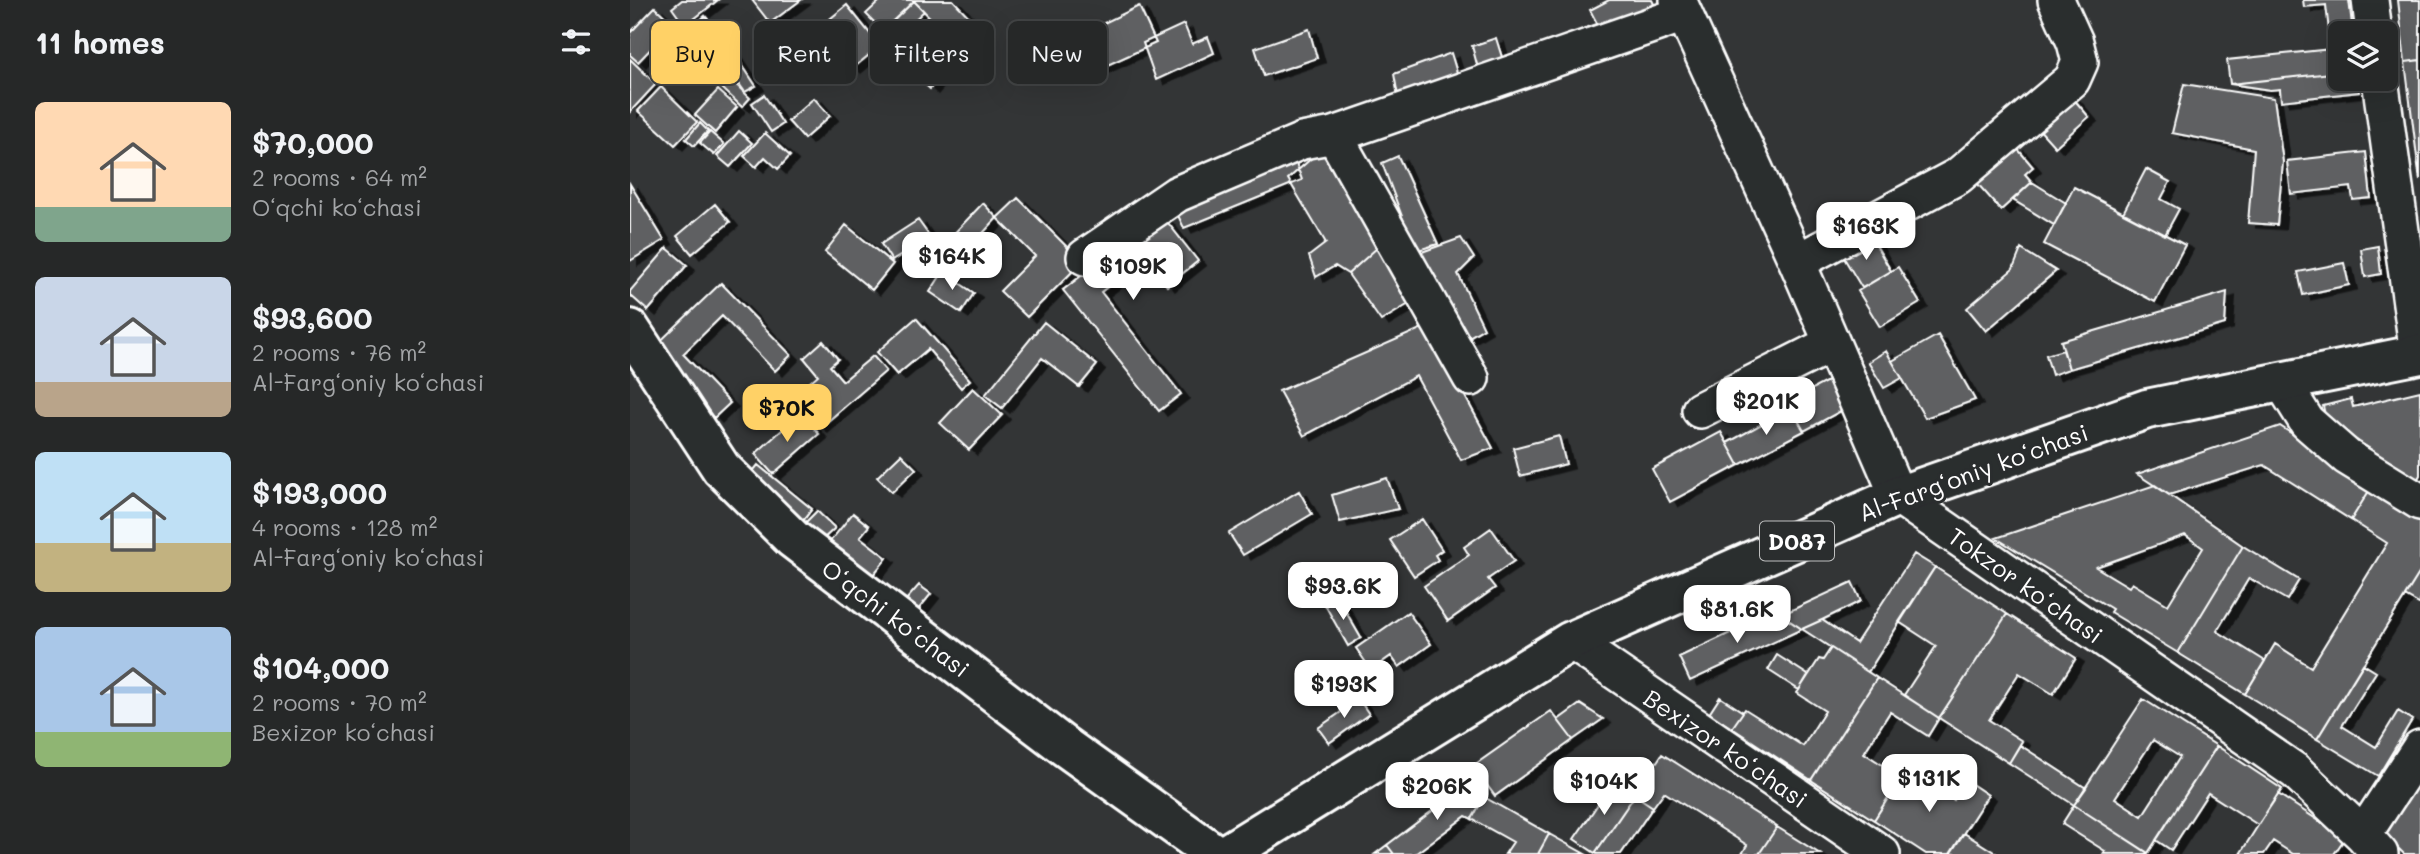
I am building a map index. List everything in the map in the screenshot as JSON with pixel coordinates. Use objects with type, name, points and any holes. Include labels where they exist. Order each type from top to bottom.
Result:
[{"type":"main road","name":"Oʻqchi koʻchasi","points":[[630,329],[721,468],[793,539],[1063,746],[1215,854]]},
{"type":"main road","name":"Al-Fargʻoniy koʻchasi","points":[[1226,854],[1571,641],[1898,496],[2147,409],[2419,354]]},
{"type":"street","points":[[1797,262],[1958,176],[2072,80],[2080,62],[2075,42],[2056,0]]},
{"type":"street","points":[[2370,0],[2373,21]]},
{"type":"street","points":[[1085,257],[1177,194],[1302,141],[1334,135],[1681,7],[1797,262],[1898,496]]},
{"type":"street","points":[[2383,91],[2419,354]]},
{"type":"street","points":[[1334,135],[1471,377]]},
{"type":"street","points":[[1700,410],[1831,345]]},
{"type":"street","points":[[2282,382],[2307,422],[2317,431],[2347,457],[2420,502]]},
{"type":"street","name":"Tokzor koʻchasi","points":[[1898,496],[2294,771],[2372,845]]},
{"type":"street","name":"Bexizor koʻchasi","points":[[1571,641],[1882,854]]},
{"type":"street","points":[[2372,845],[2420,748]]},
{"type":"building","points":[[682,0],[718,0],[691,21],[681,21],[672,8]]},
{"type":"building","points":[[752,0],[801,0],[773,21],[768,21]]},
{"type":"building","points":[[881,0],[953,0],[972,20],[933,21],[914,1],[893,21],[873,21],[866,14]]},
{"type":"building","points":[[1609,0],[1652,0],[1657,10],[1600,29],[1590,10]]},
{"type":"building","points":[[2303,0],[2349,0],[2352,21],[2328,23],[2326,5],[2304,7]]},
{"type":"building","points":[[2398,0],[2420,0],[2420,60],[2405,62]]},
{"type":"building","points":[[914,1],[924,11],[913,21],[893,21]]},
{"type":"building","points":[[847,5],[870,34],[870,54],[856,66],[856,21],[827,21]]},
{"type":"building","points":[[1139,6],[1156,43],[1107,65],[1107,22]]},
{"type":"building","points":[[655,7],[670,21],[651,21],[651,49],[638,62],[630,55],[630,33]]},
{"type":"building","points":[[1184,24],[1192,44],[1208,37],[1214,53],[1156,80],[1143,43]]},
{"type":"building","points":[[1309,29],[1317,58],[1264,76],[1255,48]]},
{"type":"building","points":[[1496,38],[1505,67],[1479,72],[1472,46]]},
{"type":"building","points":[[2328,49],[2328,73],[2230,84],[2227,60]]},
{"type":"building","points":[[1451,53],[1458,76],[1399,102],[1394,74]]},
{"type":"building","points":[[630,59],[651,79],[651,84],[656,84],[630,112]]},
{"type":"building","points":[[2420,60],[2420,181],[2405,62]]},
{"type":"building","points":[[740,62],[756,86],[745,92],[739,84]]},
{"type":"building","points":[[2328,73],[2328,91],[2359,92],[2281,101],[2280,89],[2230,84]]},
{"type":"building","points":[[718,84],[735,84],[750,98],[742,107]]},
{"type":"building","points":[[2184,84],[2274,98],[2283,162],[2277,225],[2248,223],[2254,149],[2172,133]]},
{"type":"building","points":[[661,87],[697,122],[675,145],[638,111]]},
{"type":"building","points":[[718,90],[737,107],[715,133],[695,115]]},
{"type":"building","points":[[764,95],[783,124],[771,132],[752,103]]},
{"type":"building","points":[[2072,97],[2089,117],[2055,147],[2037,127]]},
{"type":"building","points":[[814,98],[830,116],[804,139],[788,121]]},
{"type":"building","points":[[700,123],[708,131],[694,146],[686,139]]},
{"type":"building","points":[[739,131],[752,143],[730,167],[717,156]]},
{"type":"building","points":[[710,132],[724,144],[714,155],[700,143]]},
{"type":"building","points":[[765,133],[790,156],[778,169],[765,157],[756,167],[744,156]]},
{"type":"building","points":[[2016,147],[2033,167],[2025,174],[2032,182],[2001,210],[1976,182]]},
{"type":"building","points":[[1291,149],[1302,180],[1184,228],[1172,203]]},
{"type":"building","points":[[1322,149],[1378,247],[1348,274],[1335,266],[1316,277],[1309,256],[1326,243],[1288,179]]},
{"type":"building","points":[[2366,152],[2371,198],[2353,200],[2351,187],[2291,194],[2287,161]]},
{"type":"building","points":[[1398,156],[1438,244],[1415,251],[1382,163]]},
{"type":"building","points":[[2146,169],[2170,182],[2161,199],[2179,209],[2165,235],[2123,213]]},
{"type":"building","points":[[2032,182],[2066,203],[2054,225],[2013,200]]},
{"type":"building","points":[[630,184],[664,240],[630,261]]},
{"type":"building","points":[[2074,187],[2185,245],[2155,302],[2044,244]]},
{"type":"building","points":[[1018,198],[1082,262],[1027,317],[1000,291],[1035,256],[997,218]]},
{"type":"building","points":[[983,203],[997,218],[960,258],[945,243]]},
{"type":"building","points":[[715,204],[730,222],[692,254],[677,236]]},
{"type":"building","points":[[1161,214],[1198,261],[1167,286],[1145,258],[1101,292],[1181,394],[1159,411],[1063,290]]},
{"type":"building","points":[[918,220],[930,237],[892,261],[881,244]]},
{"type":"building","points":[[846,225],[893,264],[872,290],[825,252]]},
{"type":"building","points":[[1870,235],[1891,271],[1862,288],[1841,253]]},
{"type":"building","points":[[1461,238],[1474,258],[1458,274],[1484,328],[1467,338],[1419,253]]},
{"type":"building","points":[[2378,246],[2381,274],[2365,277],[2361,249]]},
{"type":"building","points":[[1378,247],[1412,302],[1381,321],[1348,274]]},
{"type":"building","points":[[667,248],[687,265],[648,311],[630,295],[630,291]]},
{"type":"building","points":[[2021,249],[2056,271],[1986,331],[1967,308],[2013,269]]},
{"type":"building","points":[[2344,263],[2349,285],[2303,295],[2298,272]]},
{"type":"building","points":[[1898,267],[1920,303],[1880,327],[1858,291]]},
{"type":"building","points":[[943,272],[974,293],[961,313],[930,292]]},
{"type":"building","points":[[721,283],[791,355],[775,371],[722,316],[683,354],[730,403],[714,418],[650,351]]},
{"type":"building","points":[[2227,292],[2225,324],[2069,369],[2061,341]]},
{"type":"building","points":[[916,318],[970,380],[961,388],[928,349],[897,375],[877,352]]},
{"type":"building","points":[[1044,322],[1097,365],[1079,387],[1042,358],[1002,408],[985,395]]},
{"type":"building","points":[[1427,326],[1493,448],[1461,460],[1416,376],[1304,436],[1279,391]]},
{"type":"building","points":[[1938,335],[1975,400],[1925,418],[1892,361]]},
{"type":"building","points":[[823,341],[838,359],[830,366],[843,381],[873,356],[886,371],[820,428],[793,397],[818,375],[804,358]]},
{"type":"building","points":[[2063,350],[2069,369],[2052,375],[2046,355]]},
{"type":"building","points":[[1886,351],[1902,378],[1884,388],[1868,362]]},
{"type":"building","points":[[1837,376],[1852,405],[1804,431],[1788,402]]},
{"type":"building","points":[[973,388],[1002,415],[969,450],[940,423]]},
{"type":"building","points":[[2420,391],[2420,475],[2417,480],[2326,420],[2323,406],[2351,399],[2353,407]]},
{"type":"building","points":[[1791,408],[1804,431],[1739,465],[1727,443]]},
{"type":"building","points":[[801,413],[819,434],[773,474],[755,454]]},
{"type":"building","points":[[2280,426],[2372,486],[2351,520],[2264,465],[2169,495],[2137,474]]},
{"type":"building","points":[[1721,432],[1739,465],[1670,502],[1652,469]]},
{"type":"building","points":[[1559,436],[1566,464],[1520,476],[1513,448]]},
{"type":"building","points":[[901,454],[916,469],[892,492],[877,477]]},
{"type":"building","points":[[758,465],[812,509],[803,521],[749,476]]},
{"type":"building","points":[[1387,478],[1398,509],[1340,522],[1332,495]]},
{"type":"building","points":[[2155,485],[2243,546],[2178,653],[1996,538]],"holes":[[[2185,535],[2203,548],[2168,605],[2132,583],[2129,587],[2096,567]]]},
{"type":"building","points":[[2372,486],[2420,515],[2420,572],[2317,739],[2245,694],[2275,644],[2311,667],[2387,543],[2351,520]]},
{"type":"building","points":[[1299,491],[1312,514],[1243,555],[1229,533]]},
{"type":"building","points":[[817,511],[835,528],[822,540],[805,523]]},
{"type":"building","points":[[853,513],[869,526],[860,537],[887,558],[868,581],[825,548]]},
{"type":"building","points":[[1422,519],[1442,550],[1435,555],[1438,560],[1414,576],[1390,540]]},
{"type":"building","points":[[1491,528],[1514,561],[1488,579],[1495,588],[1448,621],[1424,586],[1469,555],[1464,547]]},
{"type":"building","points":[[2243,546],[2299,580],[2287,600],[2249,578],[2217,631],[2265,661],[2245,694],[2178,653]]},
{"type":"building","points":[[1914,554],[1935,567],[1868,672],[1802,629],[1822,620],[1856,643]]},
{"type":"building","points":[[1935,567],[2007,614],[1939,718],[1904,695],[1936,646],[1899,622]]},
{"type":"building","points":[[2420,572],[2420,603],[2419,604],[2405,596]]},
{"type":"building","points":[[1852,582],[1861,601],[1822,620],[1802,629],[1781,615]]},
{"type":"building","points":[[919,585],[931,594],[918,610],[906,600]]},
{"type":"building","points":[[1338,598],[1361,638],[1348,646],[1325,605]]},
{"type":"building","points":[[1408,612],[1431,644],[1399,667],[1391,656],[1371,670],[1356,648]]},
{"type":"building","points":[[1775,612],[1802,629],[1690,681],[1679,657]]},
{"type":"building","points":[[2007,614],[2076,658],[2053,694],[2019,673],[1989,720],[2022,741],[2009,763],[1939,718]]},
{"type":"building","points":[[1831,648],[1877,678],[1811,780],[1732,728],[1745,709],[1803,746],[1825,711],[1797,693],[1819,659],[1823,660]]},
{"type":"building","points":[[1777,655],[1808,675],[1799,690],[1768,670]]},
{"type":"building","points":[[2363,664],[2376,672],[2342,726],[2376,747],[2398,711],[2412,720],[2378,776],[2317,739]]},
{"type":"building","points":[[1877,678],[1939,718],[1928,736],[1890,712],[1864,753],[1901,777],[1874,820],[1811,780]]},
{"type":"building","points":[[1357,697],[1369,714],[1329,743],[1318,728]]},
{"type":"building","points":[[1720,697],[1743,712],[1732,728],[1709,714]]},
{"type":"building","points":[[2143,699],[2217,746],[2148,853],[2074,805]],"holes":[[[2153,740],[2180,757],[2142,816],[2115,798]]]},
{"type":"building","points":[[1580,704],[1603,719],[1573,740],[1558,720]]},
{"type":"building","points":[[1551,711],[1573,740],[1495,796],[1473,766]]},
{"type":"building","points":[[2020,745],[2086,788],[2074,805],[2009,763]]},
{"type":"building","points":[[2217,746],[2282,789],[2258,825],[2208,793],[2171,850],[2156,840]]},
{"type":"building","points":[[1662,754],[1777,827],[1759,854],[1742,854],[1747,845],[1664,792],[1653,807],[1635,795]]},
{"type":"building","points":[[1907,769],[1954,800],[1967,781],[1988,795],[1950,854],[1926,854],[1874,820]]},
{"type":"building","points":[[2420,779],[2420,854],[2404,854],[2384,834]]},
{"type":"building","points":[[1614,781],[1635,795],[1595,853],[1574,839]]},
{"type":"building","points":[[1464,787],[1484,797],[1472,819],[1466,816],[1415,854],[1394,854],[1387,845]]},
{"type":"building","points":[[2278,794],[2345,838],[2334,854],[2293,854],[2273,841],[2264,854],[2240,854]]},
{"type":"building","points":[[1635,795],[1653,807],[1621,854],[1595,853]]},
{"type":"building","points":[[1484,797],[1549,834],[1538,854],[1505,854],[1513,842],[1472,819]]},
{"type":"building","points":[[2074,805],[2148,853],[2103,854],[2105,851],[2062,824]]},
{"type":"building","points":[[1777,827],[1820,854],[1759,854]]},
{"type":"building","points":[[1964,833],[1997,854],[1950,854]]},
{"type":"building","points":[[1549,834],[1585,854],[1538,854]]},
{"type":"building","points":[[1387,845],[1394,854],[1375,854]]}]
